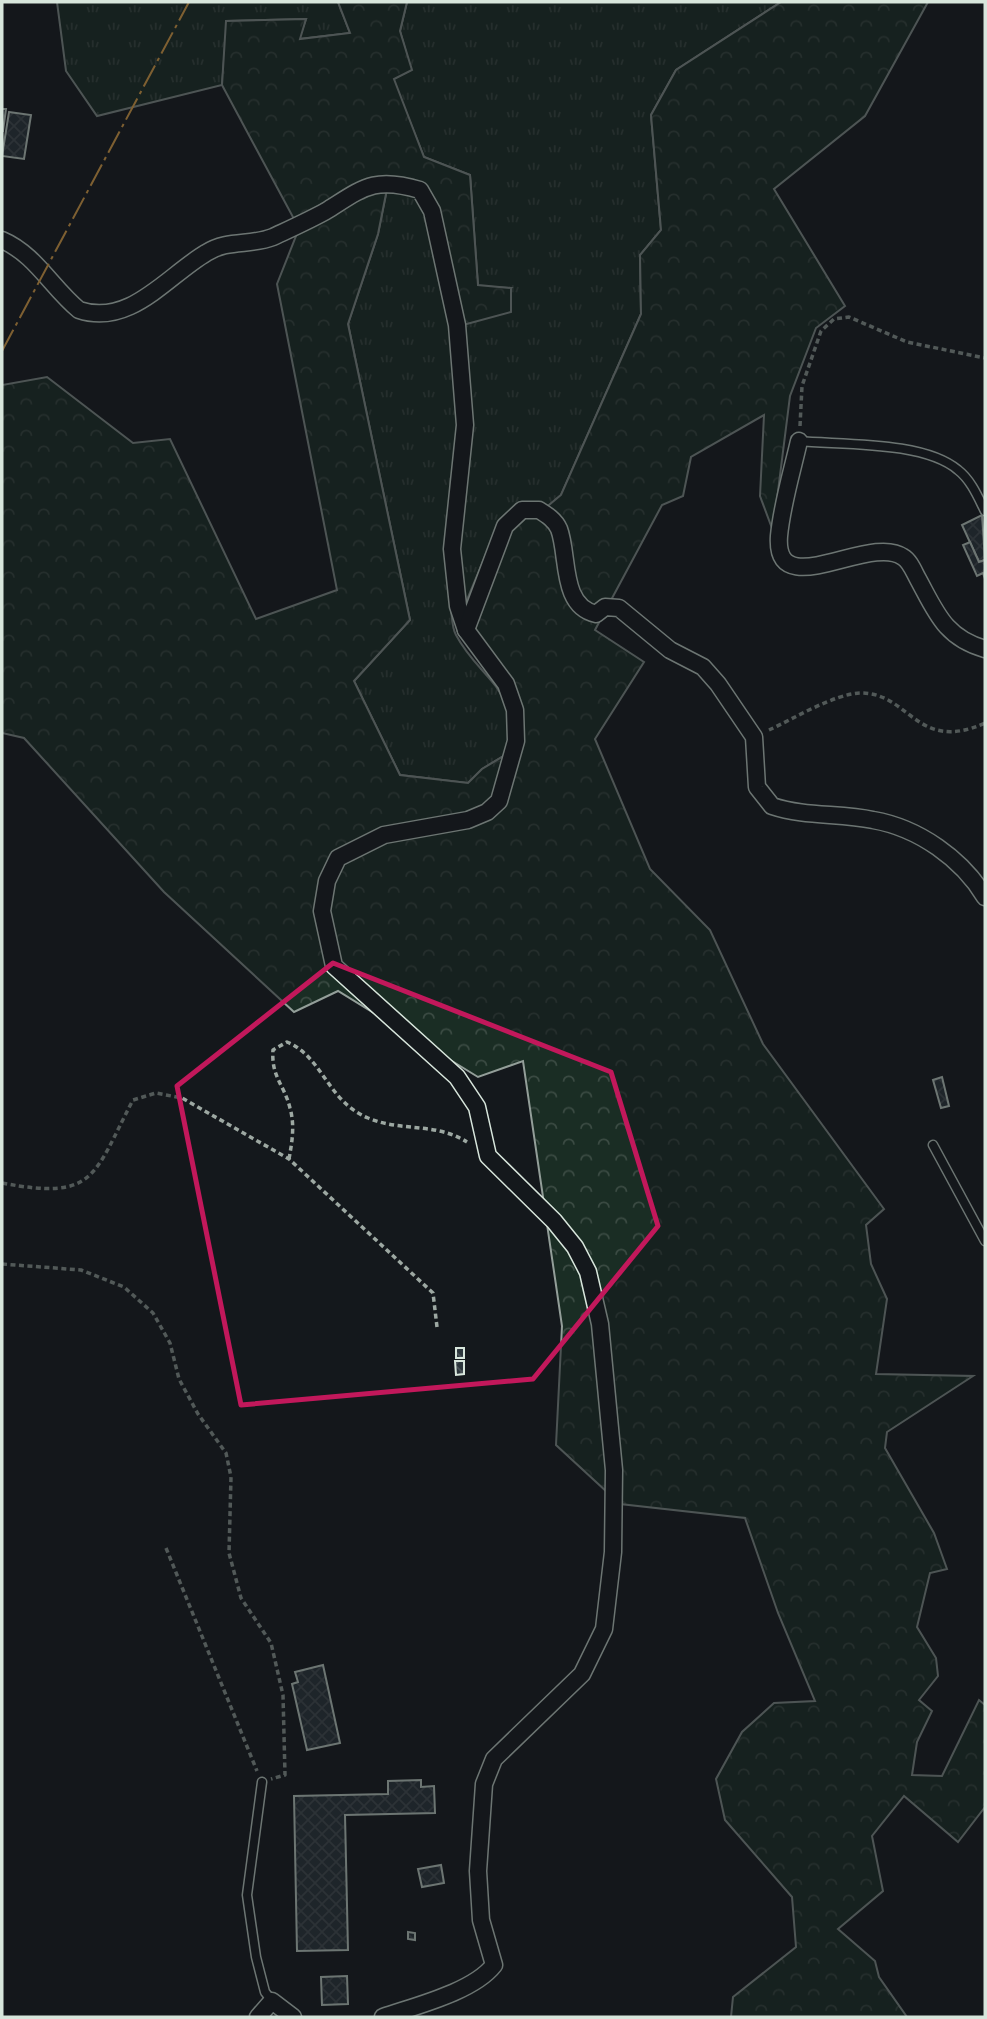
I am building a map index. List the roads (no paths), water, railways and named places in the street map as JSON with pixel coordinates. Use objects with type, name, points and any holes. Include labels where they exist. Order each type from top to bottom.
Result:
[{"type":"street","points":[[2,240],[16,246],[30,258],[79,310],[101,313],[140,302],[156,293],[183,270],[217,247],[228,242],[250,243],[271,237],[325,211],[368,185],[387,182],[420,190],[432,211],[457,325],[465,425],[452,549],[458,606],[466,630],[506,684],[515,710],[516,741],[499,801],[487,812],[468,820],[384,835],[338,858],[327,881],[322,911],[334,966],[457,1077],[477,1107],[488,1156],[554,1221],[575,1247],[587,1272],[600,1324],[607,1382],[614,1470],[612,1564],[604,1629],[582,1674],[494,1759],[484,1784],[478,1871],[481,1920],[494,1965],[486,1975],[447,1994],[383,2017]]},
{"type":"street","points":[[799,441],[779,537],[786,562],[794,568],[810,568],[874,550],[887,550],[903,556],[943,626],[972,646],[985,649]]},
{"type":"street","points":[[466,630],[505,526],[522,510],[539,510],[558,528],[568,579],[576,600],[585,612],[596,614],[605,607],[619,608],[678,655],[703,667],[754,737],[757,787],[772,806],[824,817],[873,820],[899,828],[939,848],[960,864],[971,873],[985,897]]},
{"type":"street","points":[[258,2017],[272,2001],[293,2017]]},
{"type":"lane","points":[[799,441],[913,450],[943,460],[969,481],[985,511]]},
{"type":"lane","points":[[933,1145],[985,1241]]},
{"type":"lane","points":[[262,1782],[247,1895],[259,1968],[265,1992],[272,2001]]}]
